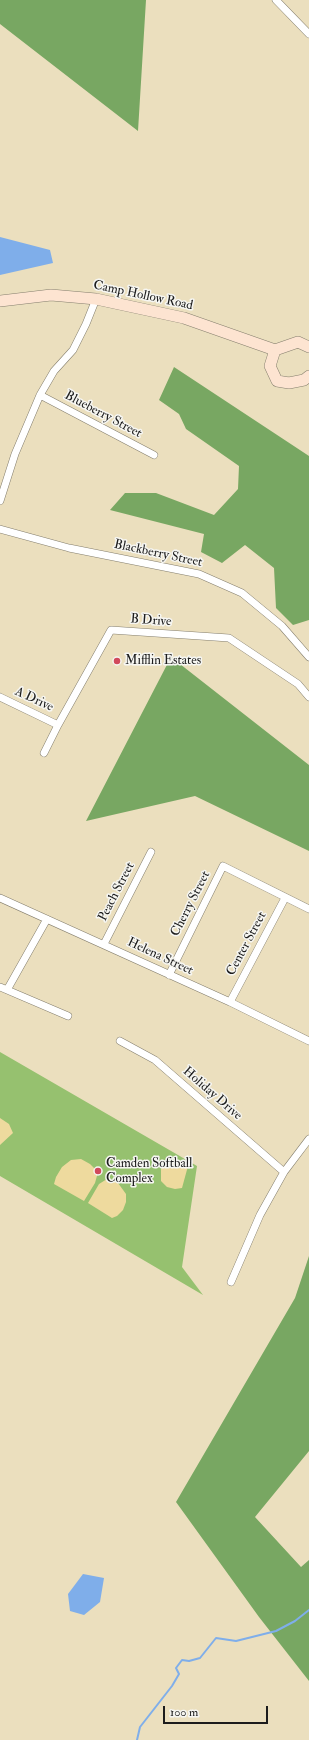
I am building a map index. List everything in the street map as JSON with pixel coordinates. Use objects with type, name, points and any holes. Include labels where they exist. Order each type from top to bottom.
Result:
[{"type":"main road","name":"Camp Hollow Road","points":[[0,301],[51,295],[96,299],[184,318],[275,350]]},
{"type":"main road","points":[[309,347],[298,342],[275,350],[270,366],[277,381],[289,383],[304,380],[309,376]]},
{"type":"street","points":[[276,0],[309,34]]},
{"type":"street","points":[[0,501],[15,454],[40,395],[54,371],[73,350],[96,299]]},
{"type":"street","name":"Blueberry Street","points":[[40,395],[154,455]]},
{"type":"street","name":"Blackberry Street","points":[[0,529],[69,548],[199,574],[242,593],[282,626],[309,657]]},
{"type":"street","name":"B Drive","points":[[44,753],[111,630],[229,638],[298,684],[309,697]]},
{"type":"street","name":"A Drive","points":[[0,697],[58,725]]},
{"type":"street","name":"Peach Street","points":[[104,944],[151,852]]},
{"type":"street","name":"Cherry Street","points":[[169,975],[223,866],[285,898]]},
{"type":"street","name":"Helena Street","points":[[0,898],[230,1002],[309,1042]]},
{"type":"street","points":[[285,898],[309,910]]},
{"type":"street","name":"Center Street","points":[[230,1002],[285,898]]},
{"type":"street","points":[[47,919],[3,989],[68,1016]]},
{"type":"street","name":"Holiday Drive","points":[[120,1041],[154,1060],[284,1172]]},
{"type":"street","points":[[231,1282],[260,1215],[284,1172],[309,1139]]},
{"type":"green space","points":[[0,0],[146,0],[138,131],[0,24]]},
{"type":"green space","points":[[174,367],[309,456],[309,620],[293,625],[276,608],[274,568],[245,545],[222,563],[201,552],[204,534],[110,510],[125,493],[156,493],[214,515],[238,489],[239,466],[186,429],[179,414],[159,400]]},
{"type":"green space","points":[[171,657],[309,765],[309,851],[195,796],[86,821]]},
{"type":"green space","name":"Camden Softball Complex","points":[[0,1052],[197,1166],[182,1267],[203,1295],[0,1176]]},
{"type":"green space","points":[[309,1256],[309,1451],[255,1517],[301,1567],[309,1560],[309,1681],[259,1617],[176,1502],[295,1298]]},
{"type":"sand","points":[[0,1118],[9,1124],[13,1133],[0,1145]]},
{"type":"sand","points":[[81,1159],[90,1164],[98,1172],[95,1183],[84,1201],[54,1184],[62,1167],[71,1160]]},
{"type":"sand","points":[[167,1159],[188,1166],[182,1188],[175,1189],[167,1187],[161,1181],[161,1169]]},
{"type":"sand","points":[[107,1179],[118,1183],[126,1194],[126,1202],[123,1210],[117,1216],[112,1218],[88,1203],[99,1184]]},
{"type":"water","points":[[0,237],[50,250],[53,263],[0,275]]},
{"type":"water","points":[[83,1574],[104,1578],[100,1602],[84,1615],[70,1611],[68,1594]]},
{"type":"waterway","points":[[137,1740],[140,1727],[172,1686],[179,1674],[176,1668],[182,1660],[189,1661],[200,1658],[216,1638],[236,1641],[276,1631],[295,1621],[309,1610]]},
{"type":"place","name":"Mifflin Estates","points":[[117,661]]},
{"type":"place","name":"Camden Softball Complex","points":[[98,1171]]}]
